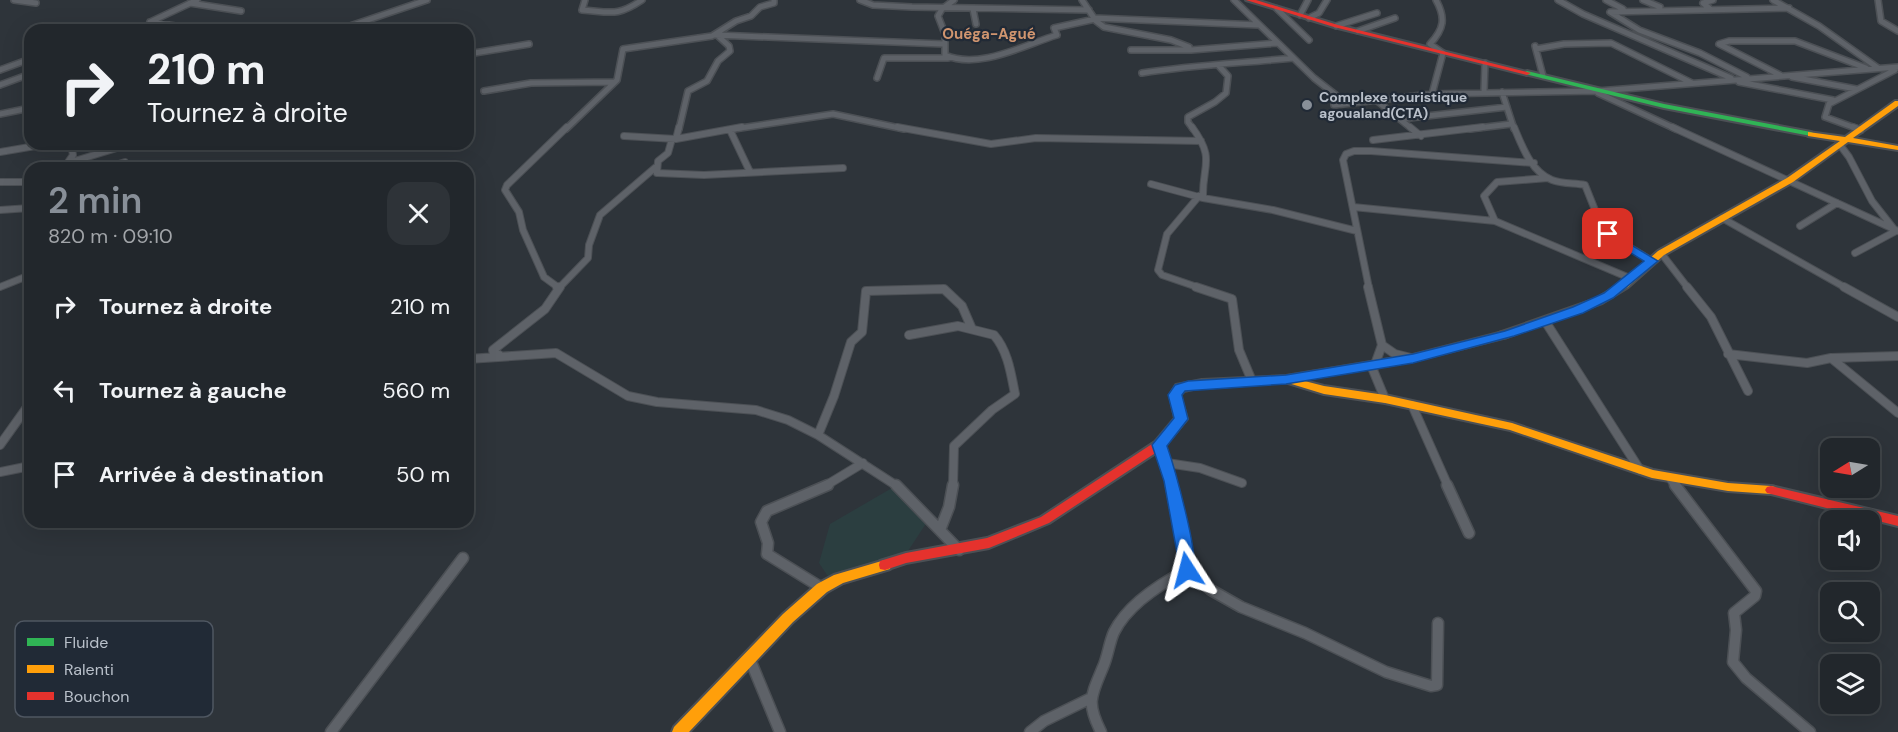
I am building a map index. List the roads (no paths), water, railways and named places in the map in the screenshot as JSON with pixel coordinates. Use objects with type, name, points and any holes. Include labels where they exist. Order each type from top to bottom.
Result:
[{"type":"street","points":[[14,0],[36,3]]},
{"type":"street","points":[[162,24],[150,22],[197,0]]},
{"type":"street","points":[[356,24],[427,0]]},
{"type":"street","points":[[585,0],[582,10],[618,13],[624,12],[642,0]]},
{"type":"street","points":[[716,35],[736,21],[751,16],[760,7],[772,4],[774,0]]},
{"type":"street","points":[[860,0],[873,5],[942,9],[1089,10]]},
{"type":"street","points":[[948,58],[945,55],[945,34],[938,16],[942,9],[954,0]]},
{"type":"street","points":[[1082,0],[1094,18],[1103,26],[1123,32],[1168,39],[1178,45],[1201,49]]},
{"type":"street","points":[[1234,0],[1293,58],[1346,103]]},
{"type":"street","points":[[1249,0],[1336,26],[1596,91],[1844,143],[1898,148]]},
{"type":"street","points":[[1305,17],[1308,0]]},
{"type":"street","points":[[1305,17],[1319,14],[1327,0]]},
{"type":"street","points":[[1436,0],[1444,25],[1442,32],[1430,44],[1443,53]]},
{"type":"street","points":[[1558,0],[1583,14],[1734,79]]},
{"type":"street","points":[[1606,0],[1624,10]]},
{"type":"street","points":[[1642,0],[1664,9]]},
{"type":"street","points":[[1711,9],[1703,3],[1713,0]]},
{"type":"street","points":[[1773,0],[1833,36],[1878,68]]},
{"type":"street","points":[[1878,0],[1881,21],[1898,31]]},
{"type":"street","points":[[190,3],[241,11]]},
{"type":"street","points":[[1749,78],[1700,53],[1644,31],[1610,12],[1789,8]]},
{"type":"street","points":[[973,9],[976,24]]},
{"type":"street","points":[[1278,9],[1309,40]]},
{"type":"street","points":[[1336,26],[1377,13]]},
{"type":"street","points":[[877,78],[885,58],[968,60],[1006,52],[1057,35],[1054,28],[1094,18],[1259,25]]},
{"type":"street","points":[[1358,31],[1395,18]]},
{"type":"street","points":[[716,35],[730,50],[718,60],[707,81],[688,91],[674,139],[668,153],[658,161],[657,173],[704,175],[843,168]]},
{"type":"street","points":[[559,288],[544,277],[523,230],[519,212],[504,190],[619,77],[623,49],[716,35],[944,44]]},
{"type":"street","points":[[1856,89],[1780,75],[1719,44],[1729,41],[1795,41],[1868,69]]},
{"type":"street","points":[[1131,50],[1201,49],[1277,43]]},
{"type":"street","points":[[1543,76],[1535,46],[1611,43],[1692,83]]},
{"type":"street","points":[[474,53],[529,44]]},
{"type":"street","points":[[1432,94],[1443,53]]},
{"type":"street","points":[[1142,73],[1172,68],[1219,66],[1293,58]]},
{"type":"street","points":[[0,70],[24,61]]},
{"type":"street","points":[[1484,93],[1485,63]]},
{"type":"street","points":[[1219,66],[1228,76],[1226,92],[1221,99],[1188,117],[1188,122],[1201,141],[1208,159],[1201,197],[1167,234],[1158,270],[1162,275],[1232,299],[1239,350],[1252,381]]},
{"type":"street","points":[[1334,105],[1432,94],[1596,91],[1780,75],[1878,68],[1895,69]]},
{"type":"street","points":[[1861,130],[1825,117],[1829,104],[1895,69]]},
{"type":"street","points":[[0,86],[24,76]]},
{"type":"street","points":[[1726,79],[1833,100]]},
{"type":"street","points":[[484,92],[531,83],[614,82]]},
{"type":"street","points":[[1596,91],[1897,232]]},
{"type":"street","points":[[1502,92],[1511,124],[1521,146],[1548,178]]},
{"type":"street","points":[[1376,100],[1421,136]]},
{"type":"street","points":[[679,732],[749,657],[822,588],[876,566],[928,553],[959,550],[989,543],[1045,520],[1159,445],[1181,419],[1175,395],[1180,388],[1188,385],[1286,379],[1413,358],[1509,334],[1599,301],[1632,279],[1661,253],[1790,180],[1898,103]]},
{"type":"street","points":[[1400,119],[1507,107]]},
{"type":"street","points":[[0,114],[24,109]]},
{"type":"street","points":[[624,136],[674,139],[833,114],[952,139],[991,144],[1036,138],[1201,141]]},
{"type":"street","points":[[1373,140],[1511,124]]},
{"type":"street","points":[[730,130],[744,152],[750,172]]},
{"type":"street","points":[[1844,143],[1872,201],[1897,232]]},
{"type":"street","points":[[0,152],[24,148]]},
{"type":"street","points":[[75,162],[112,150]]},
{"type":"street","points":[[1413,358],[1395,354],[1382,345],[1378,335],[1344,160],[1349,152],[1371,151],[1534,164]]},
{"type":"street","points":[[504,356],[494,355],[493,352],[545,309],[559,288],[588,258],[589,245],[600,215],[657,166]]},
{"type":"street","points":[[1495,221],[1484,196],[1497,182],[1548,178],[1584,185],[1600,225],[1608,234],[1652,261]]},
{"type":"street","points":[[0,182],[24,182]]},
{"type":"street","points":[[1151,184],[1357,231]]},
{"type":"street","points":[[1800,226],[1837,203]]},
{"type":"street","points":[[1353,207],[1495,221],[1632,279]]},
{"type":"street","points":[[0,210],[24,208]]},
{"type":"street","points":[[1722,218],[1897,315]]},
{"type":"street","points":[[1856,253],[1897,232]]},
{"type":"street","points":[[1661,253],[1711,317],[1748,391]]},
{"type":"street","points":[[0,287],[24,277]]},
{"type":"street","points":[[818,435],[834,396],[851,342],[862,332],[866,291],[944,289],[966,312],[972,329]]},
{"type":"street","points":[[1545,321],[1641,470]]},
{"type":"street","points":[[909,335],[958,326],[999,338],[1015,394],[992,410],[954,446],[952,452],[953,483],[947,514],[940,530]]},
{"type":"street","points":[[1382,345],[1373,370],[1385,399]]},
{"type":"street","points":[[474,358],[556,353],[628,396],[657,402],[756,410],[788,420],[818,435],[896,485],[959,550]]},
{"type":"street","points":[[1728,354],[1798,362],[1821,362],[1831,358],[1898,356]]},
{"type":"street","points":[[1831,358],[1898,413]]},
{"type":"street","points":[[1286,379],[1324,390],[1385,399],[1512,427],[1668,477],[1728,487],[1775,490],[1898,520]]},
{"type":"street","points":[[1412,405],[1470,533]]},
{"type":"street","points":[[0,445],[24,411]]},
{"type":"street","points":[[1159,445],[1167,462],[1187,555],[1187,570]]},
{"type":"street","points":[[1167,462],[1200,468],[1242,483]]},
{"type":"street","points":[[822,588],[767,554],[768,543],[761,522],[767,511],[828,486],[863,463]]},
{"type":"street","points":[[0,472],[24,467]]},
{"type":"street","points":[[1668,477],[1756,591],[1755,596],[1734,613],[1736,630],[1733,662],[1746,678],[1810,732]]},
{"type":"street","points":[[331,732],[463,558]]},
{"type":"street","points":[[1187,570],[1211,590],[1241,607],[1305,633],[1386,672],[1431,687],[1437,685],[1438,623]]},
{"type":"street","points":[[1101,732],[1089,699],[1091,690],[1103,668],[1115,631],[1121,621],[1167,579],[1187,570]]},
{"type":"street","points":[[749,657],[780,732]]},
{"type":"street","points":[[1030,732],[1044,721],[1089,699]]},
{"type":"place","name":"Complexe touristique agoualand(CTA)","points":[[1307,105]]},
{"type":"district","name":"Ouéga-Agué","points":[[989,34]]}]
